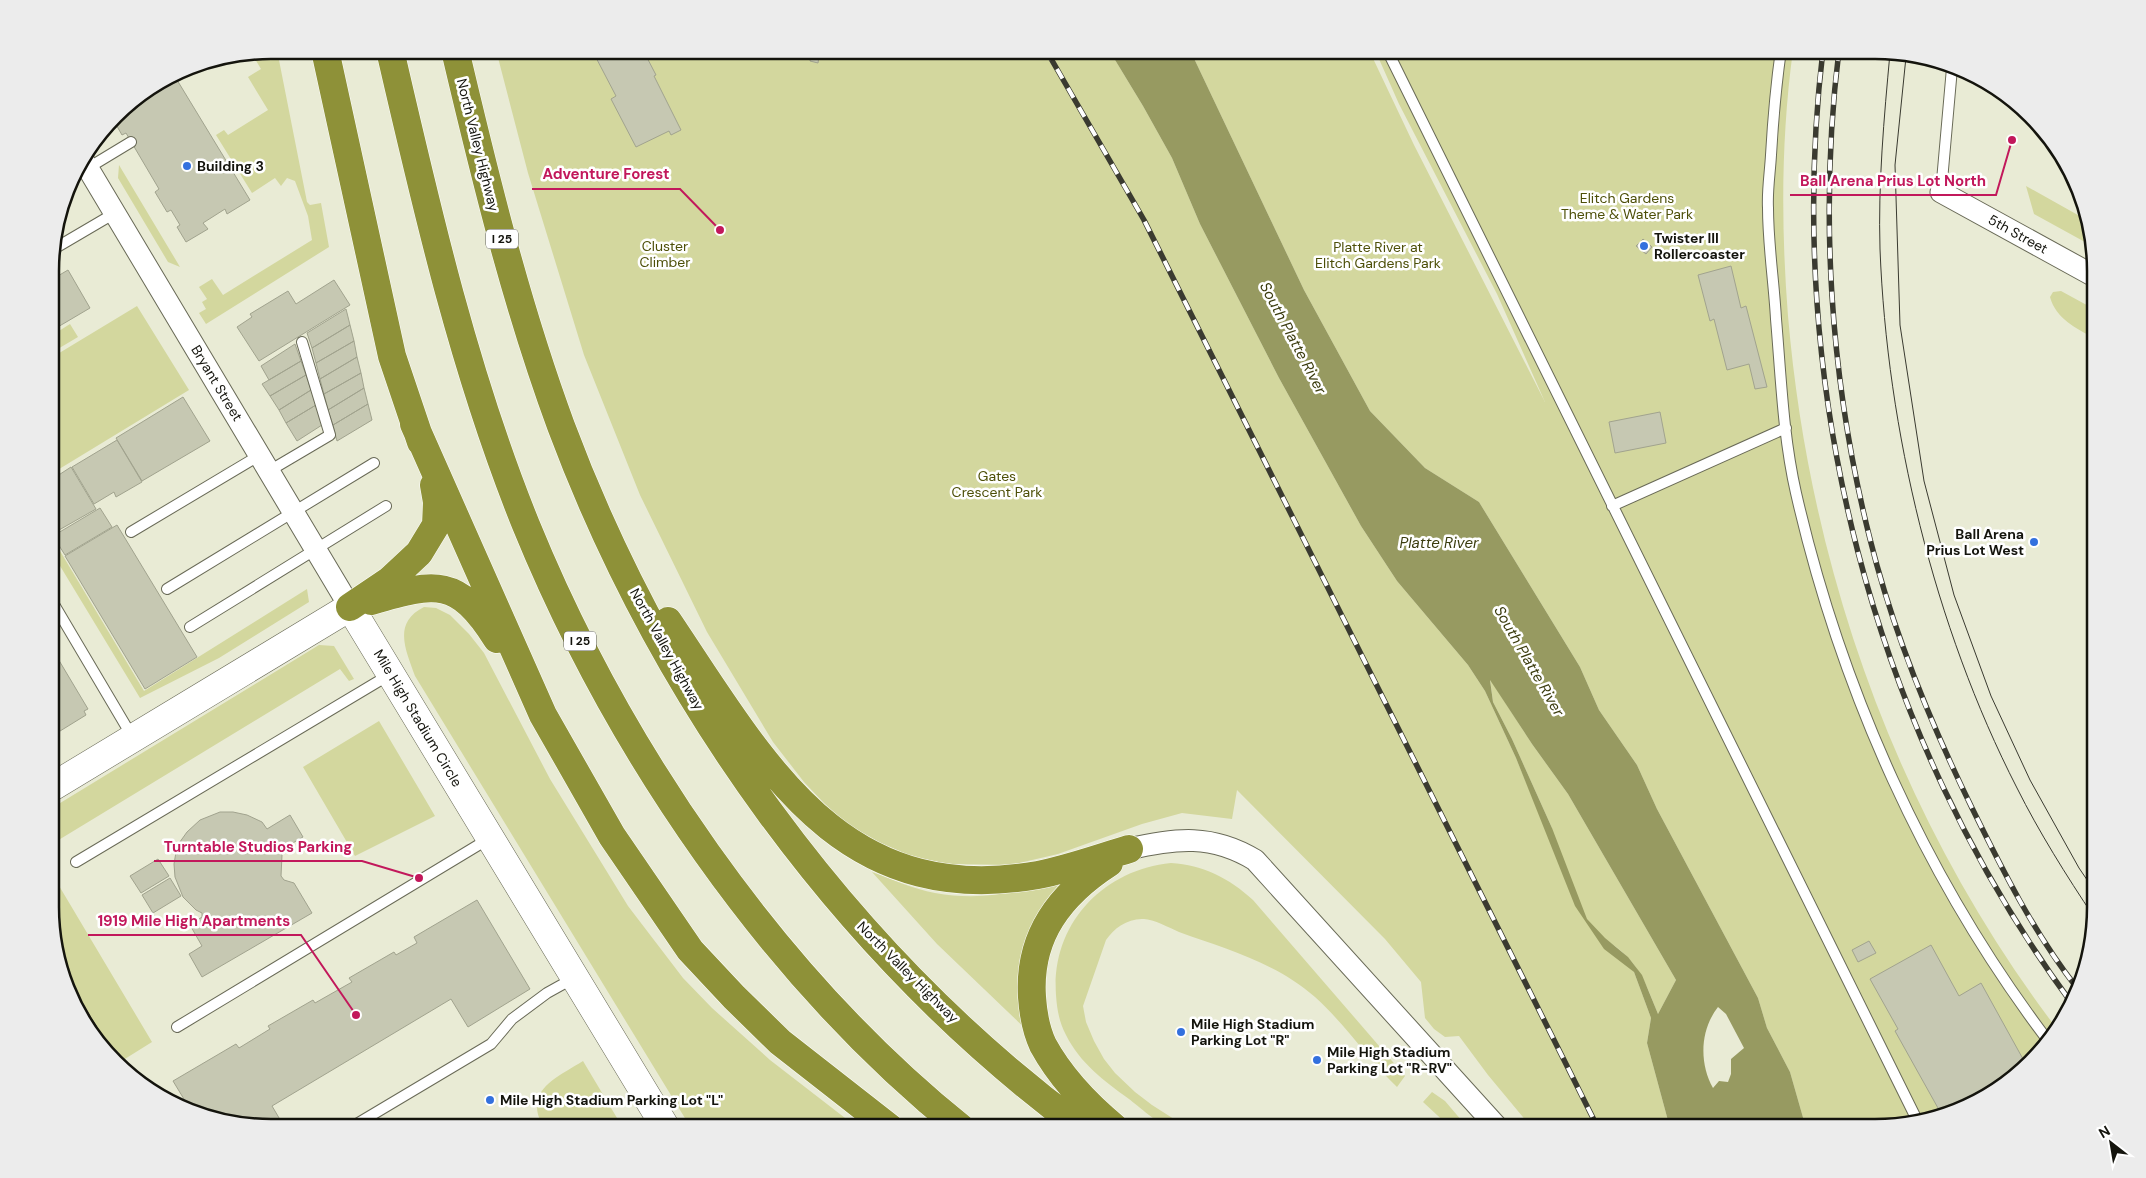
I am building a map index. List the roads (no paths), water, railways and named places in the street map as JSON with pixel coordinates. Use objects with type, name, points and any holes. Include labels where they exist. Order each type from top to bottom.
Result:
[{"type":"highway","points":[[327,59],[392,356],[431,471],[437,502],[436,525],[419,553],[390,580],[350,607]]},
{"type":"highway","name":"I 25","points":[[392,59],[415,160],[448,283],[498,448],[525,521],[554,590],[597,673],[635,742],[681,814],[756,918],[844,1018],[888,1064],[951,1119]]},
{"type":"highway","name":"North Valley Highway","points":[[457,59],[512,276],[536,356],[561,426],[618,561],[685,685],[718,737],[768,808],[823,879],[895,963],[1001,1063],[1070,1119]]},
{"type":"highway","points":[[414,424],[543,715],[612,836],[690,950],[780,1042],[878,1119]]},
{"type":"highway","points":[[561,426],[609,523],[662,612],[764,760],[810,812],[833,832],[858,849],[892,864],[942,877],[971,879],[1038,875],[1129,849]]},
{"type":"highway","points":[[350,607],[398,593],[421,589],[438,588],[454,592],[469,602],[484,619],[554,734]]},
{"type":"highway","points":[[1105,1119],[1067,1081],[1042,1043],[1033,1013],[1031,985],[1041,938],[1061,903],[1091,875],[1129,849]]},
{"type":"street","name":"Bryant Street","points":[[86,166],[350,607]]},
{"type":"street","name":"5th Street","points":[[1941,192],[2087,272]]},
{"type":"street","name":"Mile High Stadium Circle","points":[[350,607],[661,1119]]},
{"type":"street","points":[[59,783],[350,607]]},
{"type":"street","points":[[1129,849],[1185,839],[1210,842],[1234,849],[1255,860],[1490,1119]]},
{"type":"lane","points":[[1391,59],[1915,1115]]},
{"type":"lane","points":[[1780,59],[1776,84],[1768,207],[1786,428],[1796,491],[1817,575],[1840,649],[1874,742],[1958,905],[2020,1004],[2043,1036]]},
{"type":"lane","points":[[1941,192],[1952,73]]},
{"type":"lane","points":[[89,162],[131,142]]},
{"type":"lane","points":[[61,245],[115,213]]},
{"type":"lane","points":[[131,532],[264,463],[330,435],[302,342]]},
{"type":"lane","points":[[1612,506],[1786,428]]},
{"type":"lane","points":[[167,589],[374,463]]},
{"type":"lane","points":[[190,627],[386,506]]},
{"type":"lane","points":[[59,613],[133,738]]},
{"type":"lane","points":[[76,862],[391,674]]},
{"type":"lane","points":[[177,1027],[491,837]]},
{"type":"lane","points":[[365,1119],[491,1044],[512,1019],[548,993],[575,978]]},
{"type":"water","name":"Platte River","points":[[1114,59],[1194,59],[1304,290],[1370,411],[1425,468],[1479,502],[1580,667],[1599,710],[1637,765],[1657,809],[1758,998],[1767,1028],[1790,1072],[1803,1119],[1668,1119],[1647,1043],[1651,1018],[1634,972],[1604,949],[1575,906],[1516,758],[1485,691],[1468,665],[1397,581],[1361,526],[1279,378],[1200,224],[1172,158]],"holes":[[[1490,680],[1568,794],[1676,980],[1658,1014],[1642,975],[1628,957],[1605,938],[1587,919],[1552,828],[1512,739],[1493,702]],[[1718,1007],[1726,1014],[1744,1048],[1731,1059],[1731,1074],[1728,1082],[1719,1081],[1713,1088],[1705,1068],[1705,1036],[1712,1016]]]},
{"type":"tram line","points":[[1890,59],[1881,176],[1880,249],[1884,317],[1893,387],[1920,526],[1939,594],[1962,661],[1988,726],[2034,821],[2087,906]]},
{"type":"tram line","points":[[1906,61],[1895,165],[1900,325],[1924,481],[1954,595],[1991,696],[2030,780],[2087,880]]},
{"type":"railway","points":[[1051,59],[1144,220],[1594,1119]]},
{"type":"railway","points":[[1822,59],[1814,176],[1817,302],[1832,427],[1858,551],[1895,671],[1944,788],[2003,900],[2067,996]]},
{"type":"railway","points":[[1838,59],[1830,173],[1829,234],[1832,296],[1837,358],[1845,419],[1870,539],[1901,642],[1927,710],[1957,776],[1995,855],[2020,901],[2047,946],[2073,983]]},
{"type":"place","name":"Ball Arena Prius Lot North","points":[[2012,140]]},
{"type":"place","name":"Building 3","points":[[187,166]]},
{"type":"place","name":"Adventure Forest","points":[[720,230]]},
{"type":"place","name":"Twister III Rollercoaster","points":[[1644,246]]},
{"type":"place","name":"Ball Arena Prius Lot West","points":[[2034,542]]},
{"type":"place","name":"Turntable Studios Parking","points":[[419,878]]},
{"type":"place","name":"1919 Mile High Apartments","points":[[356,1015]]},
{"type":"place","name":"Mile High Stadium Parking Lot \"R\"","points":[[1181,1032]]},
{"type":"place","name":"Mile High Stadium Parking Lot \"R-RV\"","points":[[1317,1060]]},
{"type":"place","name":"Mile High Stadium Parking Lot \"L\"","points":[[490,1100]]},
{"type":"park label","name":"Elitch Gardens Theme & Water Park","points":[[1627,206]]},
{"type":"park label","name":"Cluster Climber","points":[[665,254]]},
{"type":"park label","name":"Platte River at Elitch Gardens Park","points":[[1378,256]]},
{"type":"park label","name":"Gates Crescent Park","points":[[997,484]]},
{"type":"water label","name":"South Platte River","points":[[1293,338]]},
{"type":"water label","name":"South Platte River","points":[[1529,661]]}]
